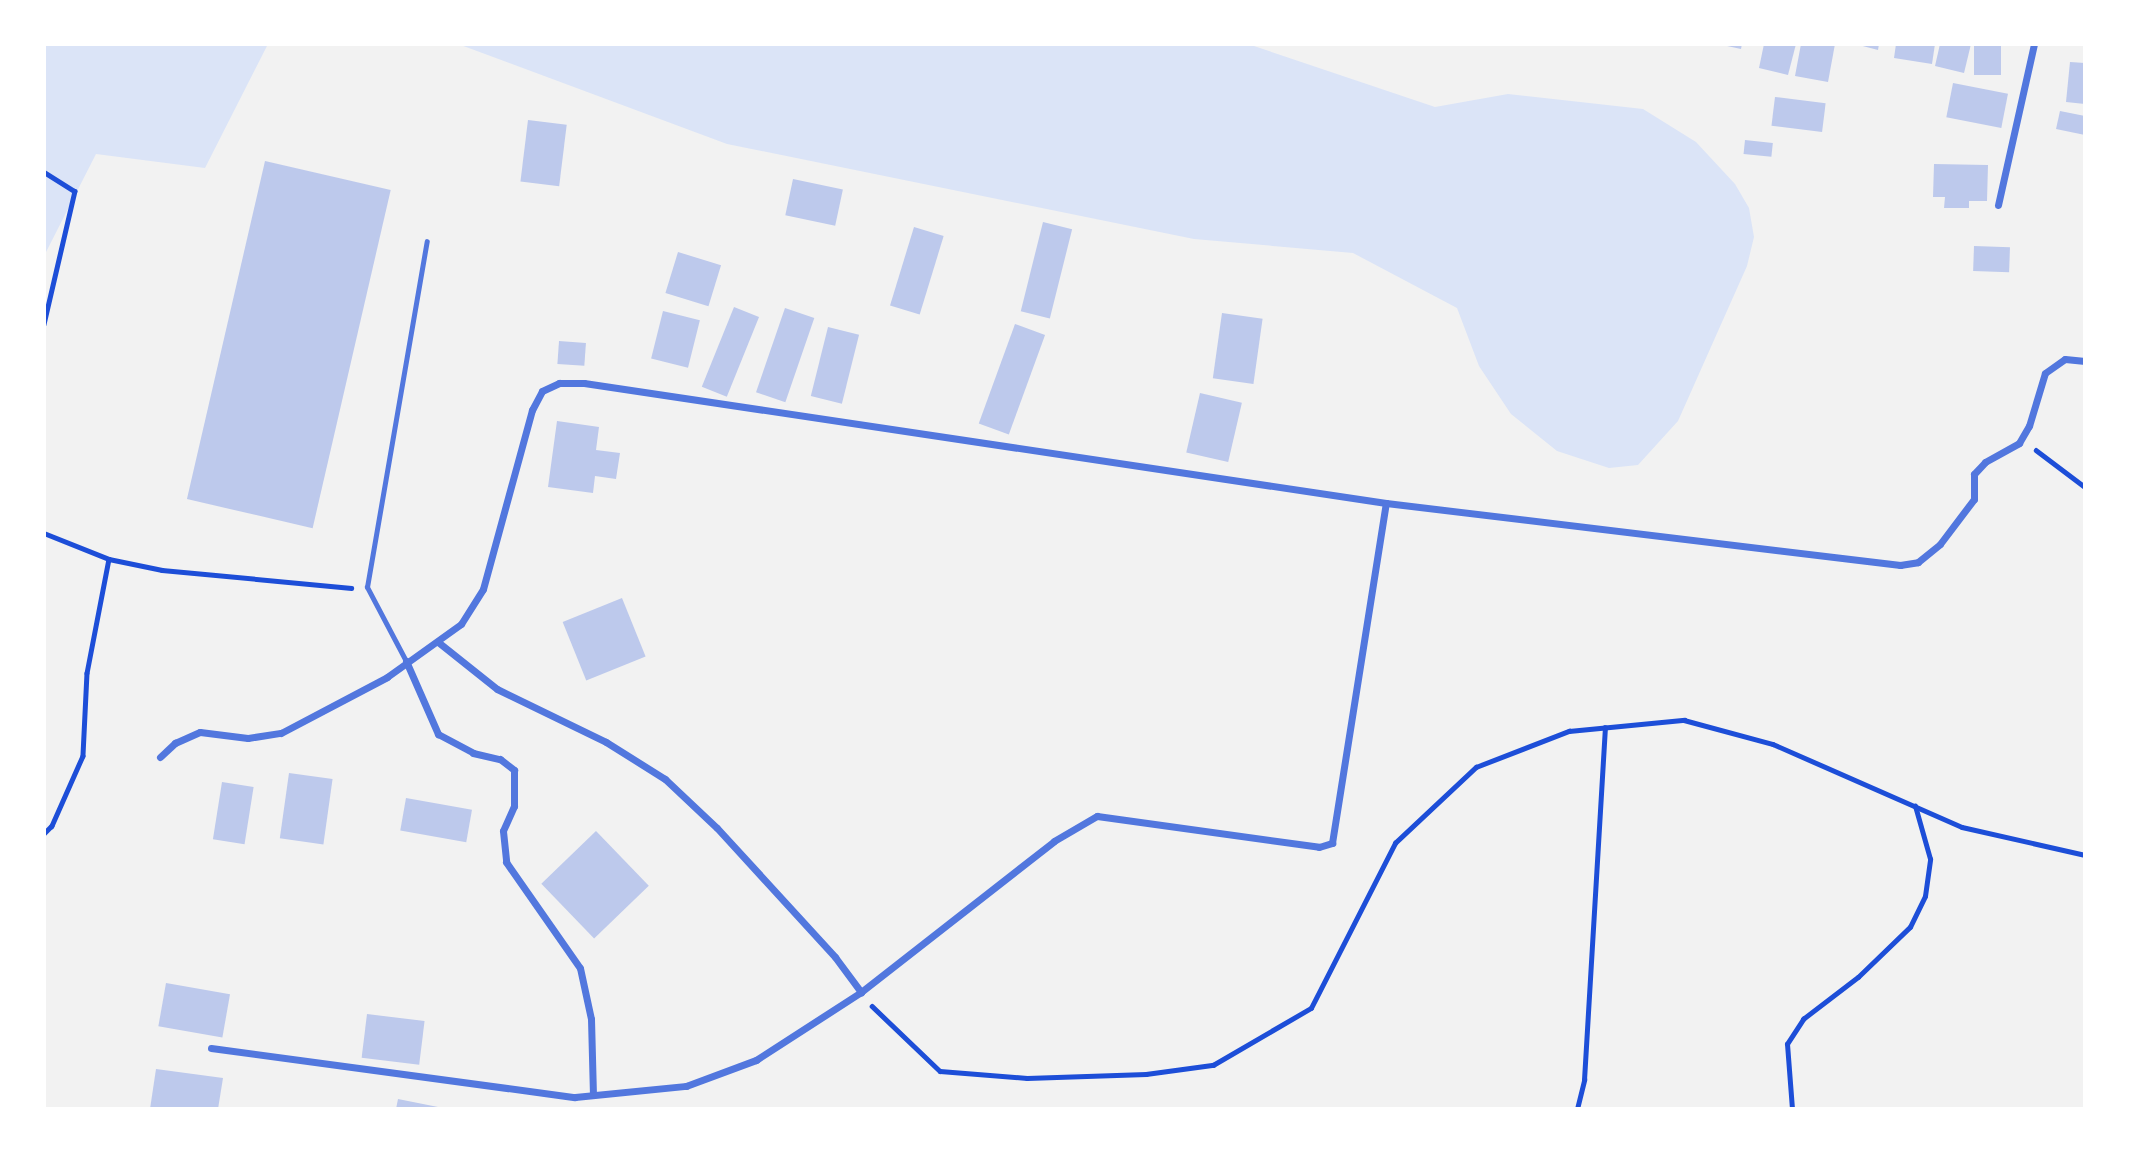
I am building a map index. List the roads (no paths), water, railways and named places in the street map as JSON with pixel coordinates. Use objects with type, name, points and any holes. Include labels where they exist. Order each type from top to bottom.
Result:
[{"type":"street","points":[[1998,205],[2034,44]]},
{"type":"street","points":[[160,757],[181,739],[200,732],[248,738],[281,733],[337,707],[438,642],[461,624],[483,589],[532,410],[542,391],[559,383],[584,383],[1386,503],[1900,565],[1918,562],[1940,544],[1974,499],[1975,474],[1985,463],[2019,443],[2029,426],[2045,373],[2065,359],[2085,361]]},
{"type":"street","points":[[211,1048],[575,1097],[686,1086],[723,1076],[756,1060],[860,992],[1054,841],[1097,816],[1320,847],[1332,843],[1386,503]]},
{"type":"street","points":[[438,642],[497,689],[606,742],[665,779],[726,838],[835,957],[860,992]]},
{"type":"street","points":[[406,662],[438,734],[473,753],[500,759],[514,770],[514,806],[502,838],[506,862],[580,968],[591,1018],[593,1095]]},
{"type":"lane","points":[[406,662],[367,587],[427,241]]}]
